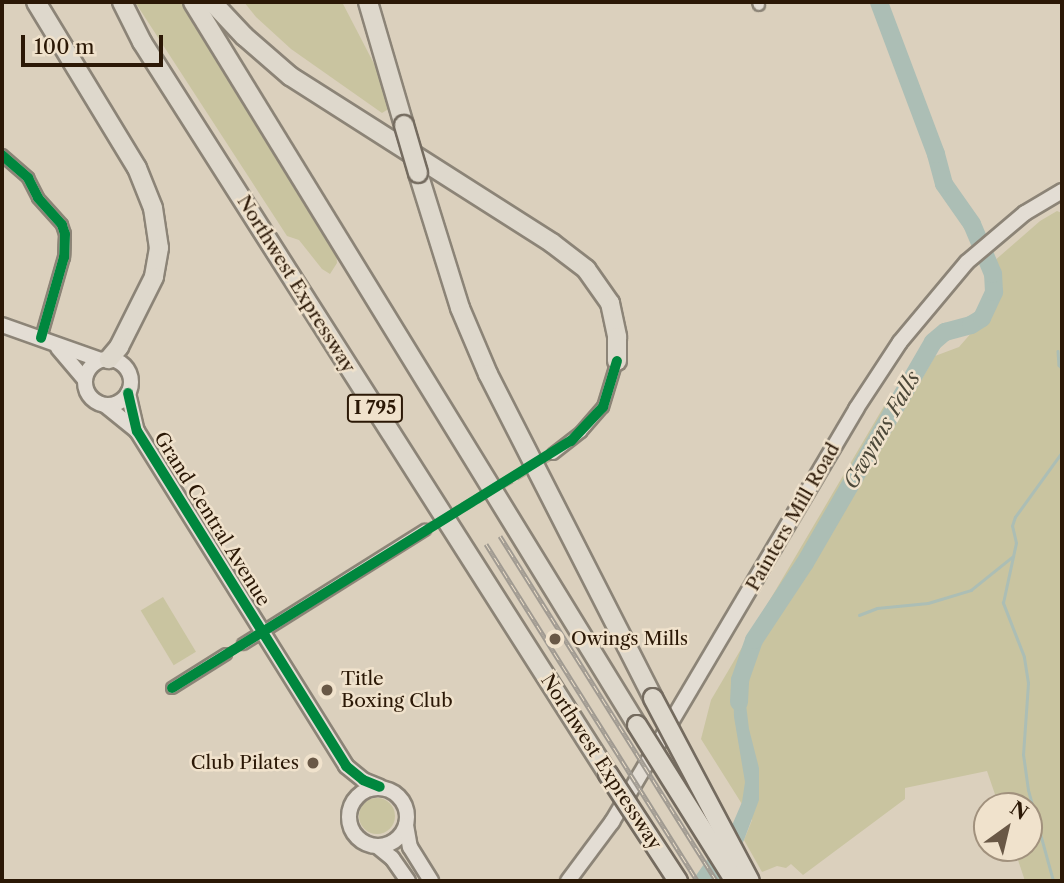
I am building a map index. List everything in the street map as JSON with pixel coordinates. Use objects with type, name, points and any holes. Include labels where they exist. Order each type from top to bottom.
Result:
[{"type":"highway","points":[[36,2],[133,162],[153,208],[159,248],[154,277],[120,347],[105,360]]},
{"type":"highway","points":[[114,2],[142,42]]},
{"type":"highway","name":"Northwest Expressway","points":[[122,2],[142,42],[678,881]]},
{"type":"highway","name":"I 795","points":[[193,2],[636,725],[735,881]]},
{"type":"highway","points":[[212,2],[244,36],[290,76],[552,243],[586,269],[610,303],[617,337],[618,361]]},
{"type":"highway","points":[[368,2],[460,308],[488,374],[653,698],[750,881]]},
{"type":"street","points":[[2,155],[28,178],[38,198],[62,225],[65,234],[64,257],[41,338]]},
{"type":"street","name":"Painters Mill Road","points":[[568,881],[612,822],[876,376],[926,307],[967,262],[1025,212],[1062,191]]},
{"type":"street","name":"Grand Central Avenue","points":[[2,325],[126,368],[131,382],[128,393],[137,430],[346,766],[363,780],[390,790],[404,803],[411,847],[431,881]]},
{"type":"street","name":"Grand Central Avenue","points":[[54,344],[85,380],[91,398],[105,405],[137,430]]},
{"type":"street","points":[[85,380],[89,369],[105,360]]},
{"type":"street","points":[[553,454],[581,432],[603,407],[618,361]]},
{"type":"street","points":[[105,405],[120,402],[128,393]]},
{"type":"street","points":[[243,644],[425,530]]},
{"type":"street","points":[[172,688],[226,654]]},
{"type":"street","name":"Grand Central Avenue","points":[[346,766],[351,829],[364,843],[377,846],[392,858],[408,881]]},
{"type":"street","points":[[350,805],[360,793],[380,787]]},
{"type":"street","points":[[377,846],[395,841],[406,825]]},
{"type":"shaded area","points":[[135,2],[185,2],[336,251],[337,263],[330,274],[322,269],[299,240],[287,236]]},
{"type":"shaded area","points":[[244,2],[342,2],[383,81],[390,108],[382,113],[291,49],[256,17]]},
{"type":"shaded area","points":[[1057,211],[1062,213],[1062,881],[1025,881],[1019,862],[1043,862],[1043,792],[994,792],[987,771],[905,788],[905,799],[803,875],[791,864],[786,868],[777,866],[762,872],[744,840],[752,820],[701,739],[711,700],[887,401],[896,424],[935,356],[959,347],[993,308],[998,296],[993,262],[1040,221]]},
{"type":"shaded area","points":[[163,597],[196,652],[174,665],[141,610]]},
{"type":"shaded area","points":[[740,680],[744,688],[749,729],[759,768],[759,800],[744,840],[722,881],[692,881],[733,823],[742,802],[745,782],[734,717],[733,688]]},
{"type":"shaded area","points":[[377,798],[390,803],[395,816],[390,829],[377,834],[364,829],[359,816],[364,803]]},
{"type":"waterway","name":"Gwynns Falls","points":[[739,702],[740,680],[754,640],[805,563],[933,342],[945,332],[971,325],[982,318],[994,292],[993,274],[972,224],[944,184],[936,154],[879,2]]},
{"type":"waterway","points":[[1058,351],[1059,365],[1062,368]]},
{"type":"waterway","points":[[1053,881],[1028,790],[1023,755],[1028,683],[1024,657],[1003,603],[1016,543],[1012,526],[1015,517],[1062,452]]},
{"type":"waterway","points":[[859,615],[877,608],[928,603],[971,590],[1012,557]]},
{"type":"tunnel","points":[[425,530],[553,454]]},
{"type":"tunnel","points":[[226,654],[243,644]]},
{"type":"railway","points":[[500,536],[716,881]]},
{"type":"railway","points":[[486,544],[697,881]]},
{"type":"cycle path","points":[[2,155],[28,178],[38,198],[62,225],[65,234],[64,257],[41,338]]},
{"type":"cycle path","points":[[172,688],[571,441],[603,407],[617,361]]},
{"type":"cycle path","points":[[128,393],[137,431],[346,766],[363,780],[380,787]]},
{"type":"place","name":"Owings Mills","points":[[555,639]]},
{"type":"place","name":"Title Boxing Club","points":[[327,690]]},
{"type":"place","name":"Club Pilates","points":[[313,763]]}]
